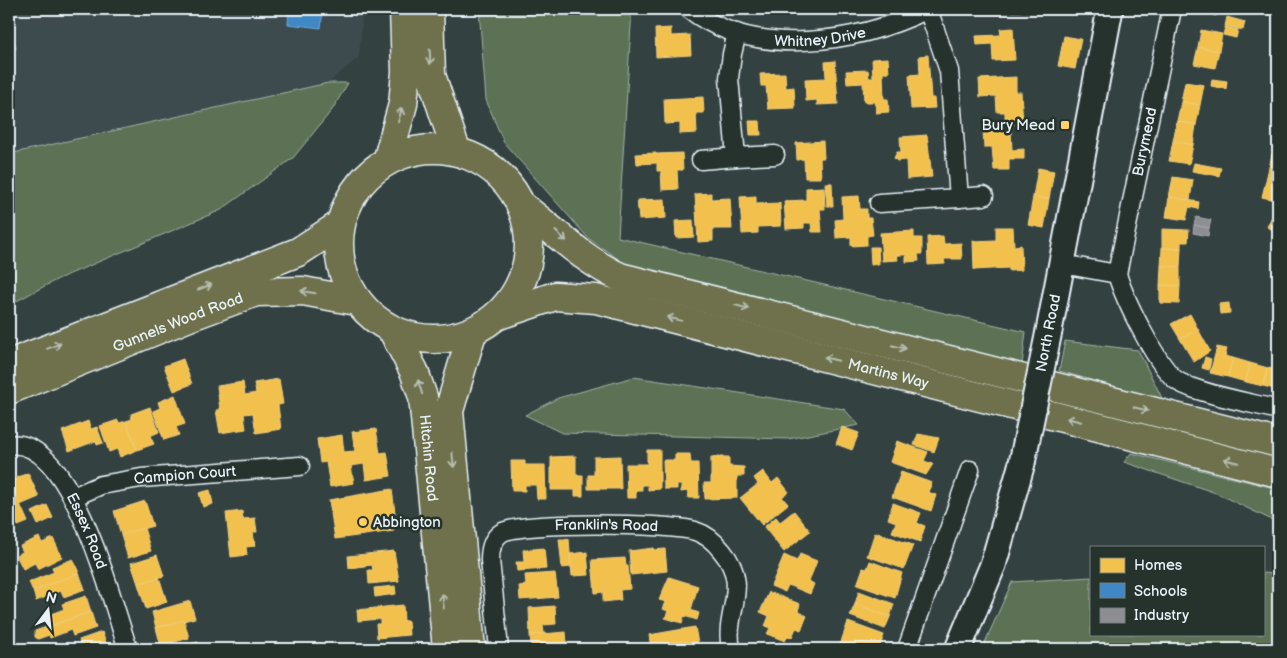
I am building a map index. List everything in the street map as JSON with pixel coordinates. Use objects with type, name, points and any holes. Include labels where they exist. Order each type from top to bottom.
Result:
[{"type":"main road","points":[[388,158],[403,104],[406,72],[404,9]]},
{"type":"main road","points":[[429,9],[431,75],[456,150]]},
{"type":"main road","name":"North Road","points":[[958,649],[993,565],[1022,463],[1110,9]]},
{"type":"main road","points":[[429,148],[456,150],[494,169],[511,187],[522,206],[530,245],[524,280],[499,315],[472,332],[435,340],[393,332],[356,301],[339,266],[338,226],[348,199],[364,177],[388,158],[429,148]]},
{"type":"main road","points":[[522,206],[557,233],[581,255],[600,268],[620,277],[1278,444]]},
{"type":"main road","name":"Gunnels Wood Road","points":[[9,364],[298,252],[338,226]]},
{"type":"main road","name":"Gunnels Wood Road","points":[[9,390],[185,318],[256,292],[303,291],[356,301]]},
{"type":"main road","name":"Martins Way","points":[[499,315],[555,296],[596,299],[1278,473]]},
{"type":"main road","name":"Hitchin Road","points":[[393,332],[414,371],[422,397],[448,649]]},
{"type":"main road","name":"Hitchin Road","points":[[471,649],[449,411],[472,332]]},
{"type":"street","name":"Whitney Drive","points":[[689,9],[714,24],[738,33],[788,41],[869,32],[897,23],[928,9],[949,71],[959,198]]},
{"type":"street","name":"Burymead","points":[[1117,274],[1172,9]]},
{"type":"street","points":[[736,157],[729,78],[732,54],[738,33]]},
{"type":"street","points":[[701,160],[775,155]]},
{"type":"street","points":[[879,204],[984,196]]},
{"type":"street","points":[[1062,264],[1117,274],[1121,288],[1161,364],[1172,378],[1201,390],[1278,410]]},
{"type":"street","name":"Essex Road","points":[[9,445],[16,444],[33,449],[63,479],[83,516],[128,649]]},
{"type":"street","name":"Campion Court","points":[[73,497],[100,485],[141,478],[300,466]]},
{"type":"street","points":[[907,649],[970,470]]},
{"type":"street","name":"Franklin's Road","points":[[499,649],[490,560],[492,544],[498,536],[506,531],[570,524],[685,528],[694,530],[714,542],[728,558],[736,581],[736,599],[729,630],[731,649]]},
{"type":"shaded area","points":[[9,9],[363,9],[359,57],[328,83],[9,154]]},
{"type":"green space","points":[[479,9],[632,9],[618,237],[1026,332],[1022,365],[628,266],[588,238],[504,143],[486,100]]},
{"type":"green space","points":[[328,83],[348,83],[332,110],[293,158],[221,210],[58,279],[9,305],[9,154]]},
{"type":"green space","points":[[1065,341],[1138,350],[1163,400],[1059,371]]},
{"type":"green space","points":[[634,377],[844,409],[859,425],[788,439],[562,433],[525,415],[558,398]]},
{"type":"green space","points":[[1131,453],[1278,489],[1278,523],[1216,493],[1124,462]]},
{"type":"green space","points":[[1264,573],[1278,574],[1278,649],[982,649],[1012,582],[1090,577],[1090,636],[1264,636]]},
{"type":"building: Homes","points":[[758,9],[779,9],[779,10],[758,11]]},
{"type":"building: Homes","points":[[1000,9],[1021,9],[1021,11],[1001,12]]},
{"type":"building: Homes","points":[[1198,9],[1231,9],[1229,15],[1217,11],[1216,16]]},
{"type":"building: Homes","points":[[1227,17],[1245,22],[1243,30],[1225,26]]},
{"type":"building: Homes","points":[[1225,27],[1238,30],[1236,38],[1223,35]]},
{"type":"building: Homes","points":[[671,28],[671,36],[690,35],[691,55],[656,57],[655,29]]},
{"type":"building: Homes","points":[[1013,28],[1015,60],[993,61],[992,44],[977,45],[976,36],[1001,35],[1000,29]]},
{"type":"building: Homes","points":[[1201,30],[1222,34],[1219,51],[1198,47]]},
{"type":"building: Homes","points":[[1064,36],[1081,39],[1075,69],[1058,66]]},
{"type":"building: Homes","points":[[1198,47],[1219,51],[1215,68],[1194,64]]},
{"type":"building: Homes","points":[[928,55],[931,98],[934,98],[935,108],[911,109],[909,75],[920,74],[919,56]]},
{"type":"building: Homes","points":[[888,58],[889,73],[883,73],[884,99],[888,99],[889,112],[876,113],[875,102],[864,102],[863,83],[847,84],[846,71],[868,70],[869,78],[873,78],[872,59]]},
{"type":"building: Homes","points":[[835,61],[838,104],[817,105],[817,100],[806,101],[805,79],[826,78],[825,62]]},
{"type":"building: Homes","points":[[785,73],[786,88],[794,87],[795,108],[768,109],[766,86],[761,86],[760,74]]},
{"type":"building: Homes","points":[[1016,77],[1016,92],[1021,92],[1023,124],[1005,124],[1005,112],[997,112],[996,96],[980,97],[979,79]]},
{"type":"building: Homes","points":[[1212,79],[1227,81],[1226,89],[1211,86]]},
{"type":"building: Homes","points":[[1185,82],[1204,85],[1200,105],[1181,102]]},
{"type":"building: Homes","points":[[703,97],[704,113],[696,113],[697,133],[680,134],[680,123],[665,124],[664,99]]},
{"type":"building: Homes","points":[[1181,102],[1200,105],[1196,125],[1177,121]]},
{"type":"building: Homes","points":[[749,121],[760,121],[761,135],[750,135]]},
{"type":"building: Homes","points":[[1177,121],[1196,125],[1193,145],[1173,141]]},
{"type":"building: Homes","points":[[1011,130],[1012,150],[1024,149],[1024,159],[1009,159],[1009,170],[994,170],[992,147],[984,147],[983,131]]},
{"type":"building: Homes","points":[[927,135],[932,177],[907,179],[906,160],[897,161],[894,158],[897,152],[901,152],[900,137]]},
{"type":"building: Homes","points":[[823,141],[824,158],[820,158],[821,178],[805,178],[804,159],[797,160],[796,143]]},
{"type":"building: Homes","points":[[1173,141],[1193,145],[1189,164],[1169,161]]},
{"type":"building: Homes","points":[[682,153],[683,170],[677,170],[678,189],[662,190],[661,171],[657,171],[657,163],[637,164],[636,154]]},
{"type":"building: Homes","points":[[1272,154],[1278,156],[1278,178],[1267,176]]},
{"type":"building: Homes","points":[[1194,163],[1221,168],[1219,176],[1192,171]]},
{"type":"building: Homes","points":[[1038,168],[1054,171],[1049,199],[1033,197]]},
{"type":"building: Homes","points":[[1267,176],[1278,178],[1278,201],[1262,197]]},
{"type":"building: Homes","points":[[1173,177],[1193,180],[1190,200],[1169,197]]},
{"type":"building: Homes","points":[[825,183],[832,183],[833,206],[827,206]]},
{"type":"building: Homes","points":[[824,187],[825,209],[820,209],[822,232],[812,232],[811,223],[804,223],[804,228],[786,229],[784,201],[806,200],[806,188]]},
{"type":"building: Homes","points":[[711,193],[711,199],[730,198],[732,229],[713,229],[713,241],[698,242],[695,194]]},
{"type":"building: Homes","points":[[756,196],[756,204],[780,203],[781,226],[758,227],[758,233],[742,234],[740,197]]},
{"type":"building: Homes","points":[[859,196],[860,209],[867,209],[867,218],[871,218],[873,235],[867,236],[867,245],[851,246],[851,237],[836,238],[835,220],[843,219],[842,197]]},
{"type":"building: Homes","points":[[1033,197],[1049,199],[1044,228],[1028,225]]},
{"type":"building: Homes","points":[[1169,197],[1199,202],[1198,209],[1189,207],[1186,220],[1166,217]]},
{"type":"building: Homes","points":[[665,199],[666,218],[639,220],[637,200]]},
{"type":"building: Homes","points":[[1275,210],[1278,212],[1278,232],[1267,227]]},
{"type":"building: Homes","points":[[693,220],[694,237],[676,238],[675,221]]},
{"type":"building: Homes","points":[[996,227],[1013,227],[1014,246],[1021,245],[1022,270],[1009,271],[1009,268],[974,270],[973,241],[996,240]]},
{"type":"building: Homes","points":[[1162,229],[1189,230],[1188,242],[1181,242],[1181,248],[1162,248]]},
{"type":"building: Homes","points":[[914,231],[914,238],[922,238],[922,254],[918,254],[919,261],[906,262],[906,255],[897,255],[898,260],[882,261],[880,233]]},
{"type":"building: Homes","points":[[943,236],[944,244],[961,243],[962,259],[944,259],[945,264],[928,265],[927,237]]},
{"type":"building: Homes","points":[[870,247],[878,247],[879,264],[871,265]]},
{"type":"building: Homes","points":[[1162,248],[1181,248],[1180,267],[1161,266]]},
{"type":"building: Homes","points":[[1161,266],[1180,267],[1180,286],[1160,285]]},
{"type":"building: Homes","points":[[1160,285],[1180,286],[1179,304],[1160,303]]},
{"type":"building: Homes","points":[[1229,303],[1230,313],[1220,314],[1219,304]]},
{"type":"building: Homes","points":[[1190,314],[1198,329],[1180,339],[1171,324]]},
{"type":"building: Homes","points":[[1198,329],[1210,351],[1194,362],[1180,339]]},
{"type":"building: Homes","points":[[1217,347],[1227,349],[1225,356],[1233,358],[1228,377],[1210,373]]},
{"type":"building: Homes","points":[[1205,357],[1211,359],[1209,370],[1202,368]]},
{"type":"building: Homes","points":[[1233,358],[1250,363],[1246,382],[1228,377]]},
{"type":"building: Homes","points":[[183,359],[192,384],[174,391],[164,366]]},
{"type":"building: Homes","points":[[1250,363],[1268,368],[1263,386],[1246,382]]},
{"type":"building: Homes","points":[[1268,368],[1278,370],[1278,390],[1263,386]]},
{"type":"building: Homes","points":[[279,379],[283,404],[278,405],[281,429],[256,433],[253,413],[244,414],[246,429],[220,433],[216,410],[220,410],[217,386],[243,382],[245,395],[256,393],[254,383]]},
{"type":"building: Homes","points":[[175,395],[185,424],[176,427],[179,435],[164,440],[153,411],[160,408],[158,402]]},
{"type":"building: Homes","points":[[150,407],[159,432],[150,436],[154,444],[137,450],[126,421],[132,419],[131,414]]},
{"type":"building: Homes","points":[[118,420],[119,423],[126,421],[137,450],[120,457],[117,449],[109,452],[100,426]]},
{"type":"building: Homes","points":[[88,421],[91,429],[97,427],[103,443],[97,445],[96,441],[69,451],[62,431]]},
{"type":"building: Homes","points":[[842,427],[859,433],[852,450],[836,444]]},
{"type":"building: Homes","points":[[376,429],[380,453],[387,452],[391,476],[366,480],[364,464],[351,466],[354,483],[330,487],[326,462],[320,463],[317,439],[342,435],[344,452],[355,451],[352,432]]},
{"type":"building: Homes","points":[[918,434],[939,438],[934,452],[914,445]]},
{"type":"building: Homes","points":[[897,441],[928,452],[924,461],[933,464],[926,475],[890,462]]},
{"type":"building: Homes","points":[[647,450],[660,450],[660,489],[648,490],[648,485],[642,485],[642,490],[636,490],[636,498],[627,498],[626,464],[647,464]]},
{"type":"building: Homes","points":[[675,454],[690,454],[691,463],[698,463],[699,498],[688,498],[688,491],[681,492],[681,485],[677,485],[677,489],[664,489],[663,460],[675,460]]},
{"type":"building: Homes","points":[[576,456],[576,475],[583,475],[583,496],[575,496],[575,490],[551,490],[551,457]]},
{"type":"building: Homes","points":[[620,456],[621,489],[588,489],[588,475],[594,475],[594,457]]},
{"type":"building: Homes","points":[[711,457],[729,457],[729,466],[744,467],[744,476],[737,476],[737,498],[705,499],[704,483],[711,483]]},
{"type":"building: Homes","points":[[511,461],[525,461],[525,465],[545,465],[546,499],[537,499],[536,485],[525,485],[525,491],[512,491]]},
{"type":"building: Homes","points":[[763,471],[772,483],[778,478],[789,492],[782,497],[788,504],[762,525],[740,498],[758,484],[754,478]]},
{"type":"building: Homes","points":[[901,472],[932,483],[928,492],[936,495],[931,511],[892,497]]},
{"type":"building: Homes","points":[[28,473],[39,497],[20,505],[9,481]]},
{"type":"building: Homes","name":"Abbington","points":[[392,489],[395,513],[392,513],[394,531],[335,539],[329,500]]},
{"type":"building: Homes","points":[[9,490],[12,497],[16,495],[28,522],[18,526],[11,509],[9,509]]},
{"type":"building: Homes","points":[[210,490],[213,504],[203,507],[199,493]]},
{"type":"building: Homes","points":[[145,501],[153,526],[121,535],[114,511]]},
{"type":"building: Homes","points":[[893,503],[921,513],[917,523],[925,526],[920,542],[892,532],[896,522],[888,519]]},
{"type":"building: Homes","points":[[47,505],[53,518],[38,525],[32,512]]},
{"type":"building: Homes","points":[[242,511],[243,519],[255,518],[257,532],[253,532],[255,546],[246,547],[247,555],[231,557],[226,513]]},
{"type":"building: Homes","points":[[794,511],[810,531],[784,552],[764,527],[776,517],[780,522]]},
{"type":"building: Homes","points":[[144,528],[151,551],[128,558],[121,535]]},
{"type":"building: Homes","points":[[875,532],[913,545],[904,569],[867,556]]},
{"type":"building: Homes","points":[[39,537],[42,543],[53,538],[62,557],[38,569],[35,563],[23,569],[16,555],[23,552],[20,546]]},
{"type":"building: Homes","points":[[559,539],[569,539],[571,567],[562,568]]},
{"type":"building: Homes","points":[[544,548],[546,569],[517,571],[516,562],[524,562],[523,550]]},
{"type":"building: Homes","points":[[654,548],[654,550],[665,549],[667,571],[631,575],[629,551]]},
{"type":"building: Homes","points":[[394,551],[399,581],[369,584],[368,570],[373,570],[372,565],[349,568],[348,556]]},
{"type":"building: Homes","points":[[587,552],[589,575],[572,576],[570,554]]},
{"type":"building: Homes","points":[[800,554],[817,561],[809,581],[814,584],[810,594],[788,585],[785,592],[771,586],[784,555],[797,561]]},
{"type":"building: Homes","points":[[157,555],[164,576],[138,584],[131,563]]},
{"type":"building: Homes","points":[[625,558],[626,566],[628,566],[630,589],[620,590],[621,600],[603,602],[603,592],[595,593],[592,560]]},
{"type":"building: Homes","points":[[73,559],[79,573],[33,591],[29,582],[54,572],[52,567]]},
{"type":"building: Homes","points":[[870,561],[902,573],[895,598],[857,585],[863,568],[867,569]]},
{"type":"building: Homes","points":[[79,573],[85,589],[64,597],[61,591],[36,601],[33,591]]},
{"type":"building: Homes","points":[[555,573],[558,597],[520,600],[519,586],[526,585],[525,575]]},
{"type":"building: Homes","points":[[159,577],[167,602],[146,609],[138,584]]},
{"type":"building: Homes","points":[[669,577],[698,586],[691,610],[699,613],[697,620],[684,616],[682,623],[665,618],[668,611],[663,609],[666,602],[659,600]]},
{"type":"building: Homes","points":[[395,586],[396,594],[375,597],[374,588]]},
{"type":"building: Homes","points":[[859,591],[894,604],[890,617],[855,604]]},
{"type":"building: Homes","points":[[769,592],[800,604],[798,611],[807,616],[801,630],[796,628],[792,637],[788,636],[785,641],[767,634],[770,628],[765,626],[769,616],[760,612]]},
{"type":"building: Homes","points":[[86,596],[91,612],[46,627],[43,617],[64,609],[62,604]]},
{"type":"building: Homes","points":[[190,601],[195,618],[156,628],[152,612]]},
{"type":"building: Homes","points":[[855,604],[890,617],[885,629],[850,616]]},
{"type":"building: Homes","points":[[403,605],[404,621],[408,621],[409,635],[377,638],[376,624],[380,624],[380,619],[358,621],[357,610]]},
{"type":"building: Homes","points":[[555,606],[556,624],[543,625],[544,634],[530,635],[529,608]]},
{"type":"building: Homes","points":[[91,612],[96,628],[73,636],[71,630],[50,638],[49,635],[38,639],[35,637],[35,631]]},
{"type":"building: Homes","points":[[184,620],[189,638],[161,646],[156,628]]},
{"type":"building: Homes","points":[[848,622],[884,635],[879,649],[845,649],[839,647]]},
{"type":"building: Homes","points":[[695,627],[699,649],[651,649],[649,635]]},
{"type":"building: Homes","points":[[102,632],[108,648],[68,649],[81,645],[79,640]]},
{"type":"building: Homes","points":[[566,632],[567,644],[564,644],[564,649],[533,649],[533,645],[531,645],[530,635]]},
{"type":"building: Homes","points":[[198,642],[200,649],[171,649]]},
{"type":"building: Schools","points":[[289,9],[323,9],[321,28],[288,24]]},
{"type":"building: Schools","points":[[9,17],[16,49],[9,50]]},
{"type":"building: Industry","points":[[1196,217],[1211,220],[1209,228],[1194,225]]},
{"type":"building: Industry","points":[[1194,225],[1209,228],[1208,236],[1193,233]]},
{"type":"place","name":"Bury Mead","points":[[1065,125]]},
{"type":"place","name":"Abbington","points":[[363,522]]}]
